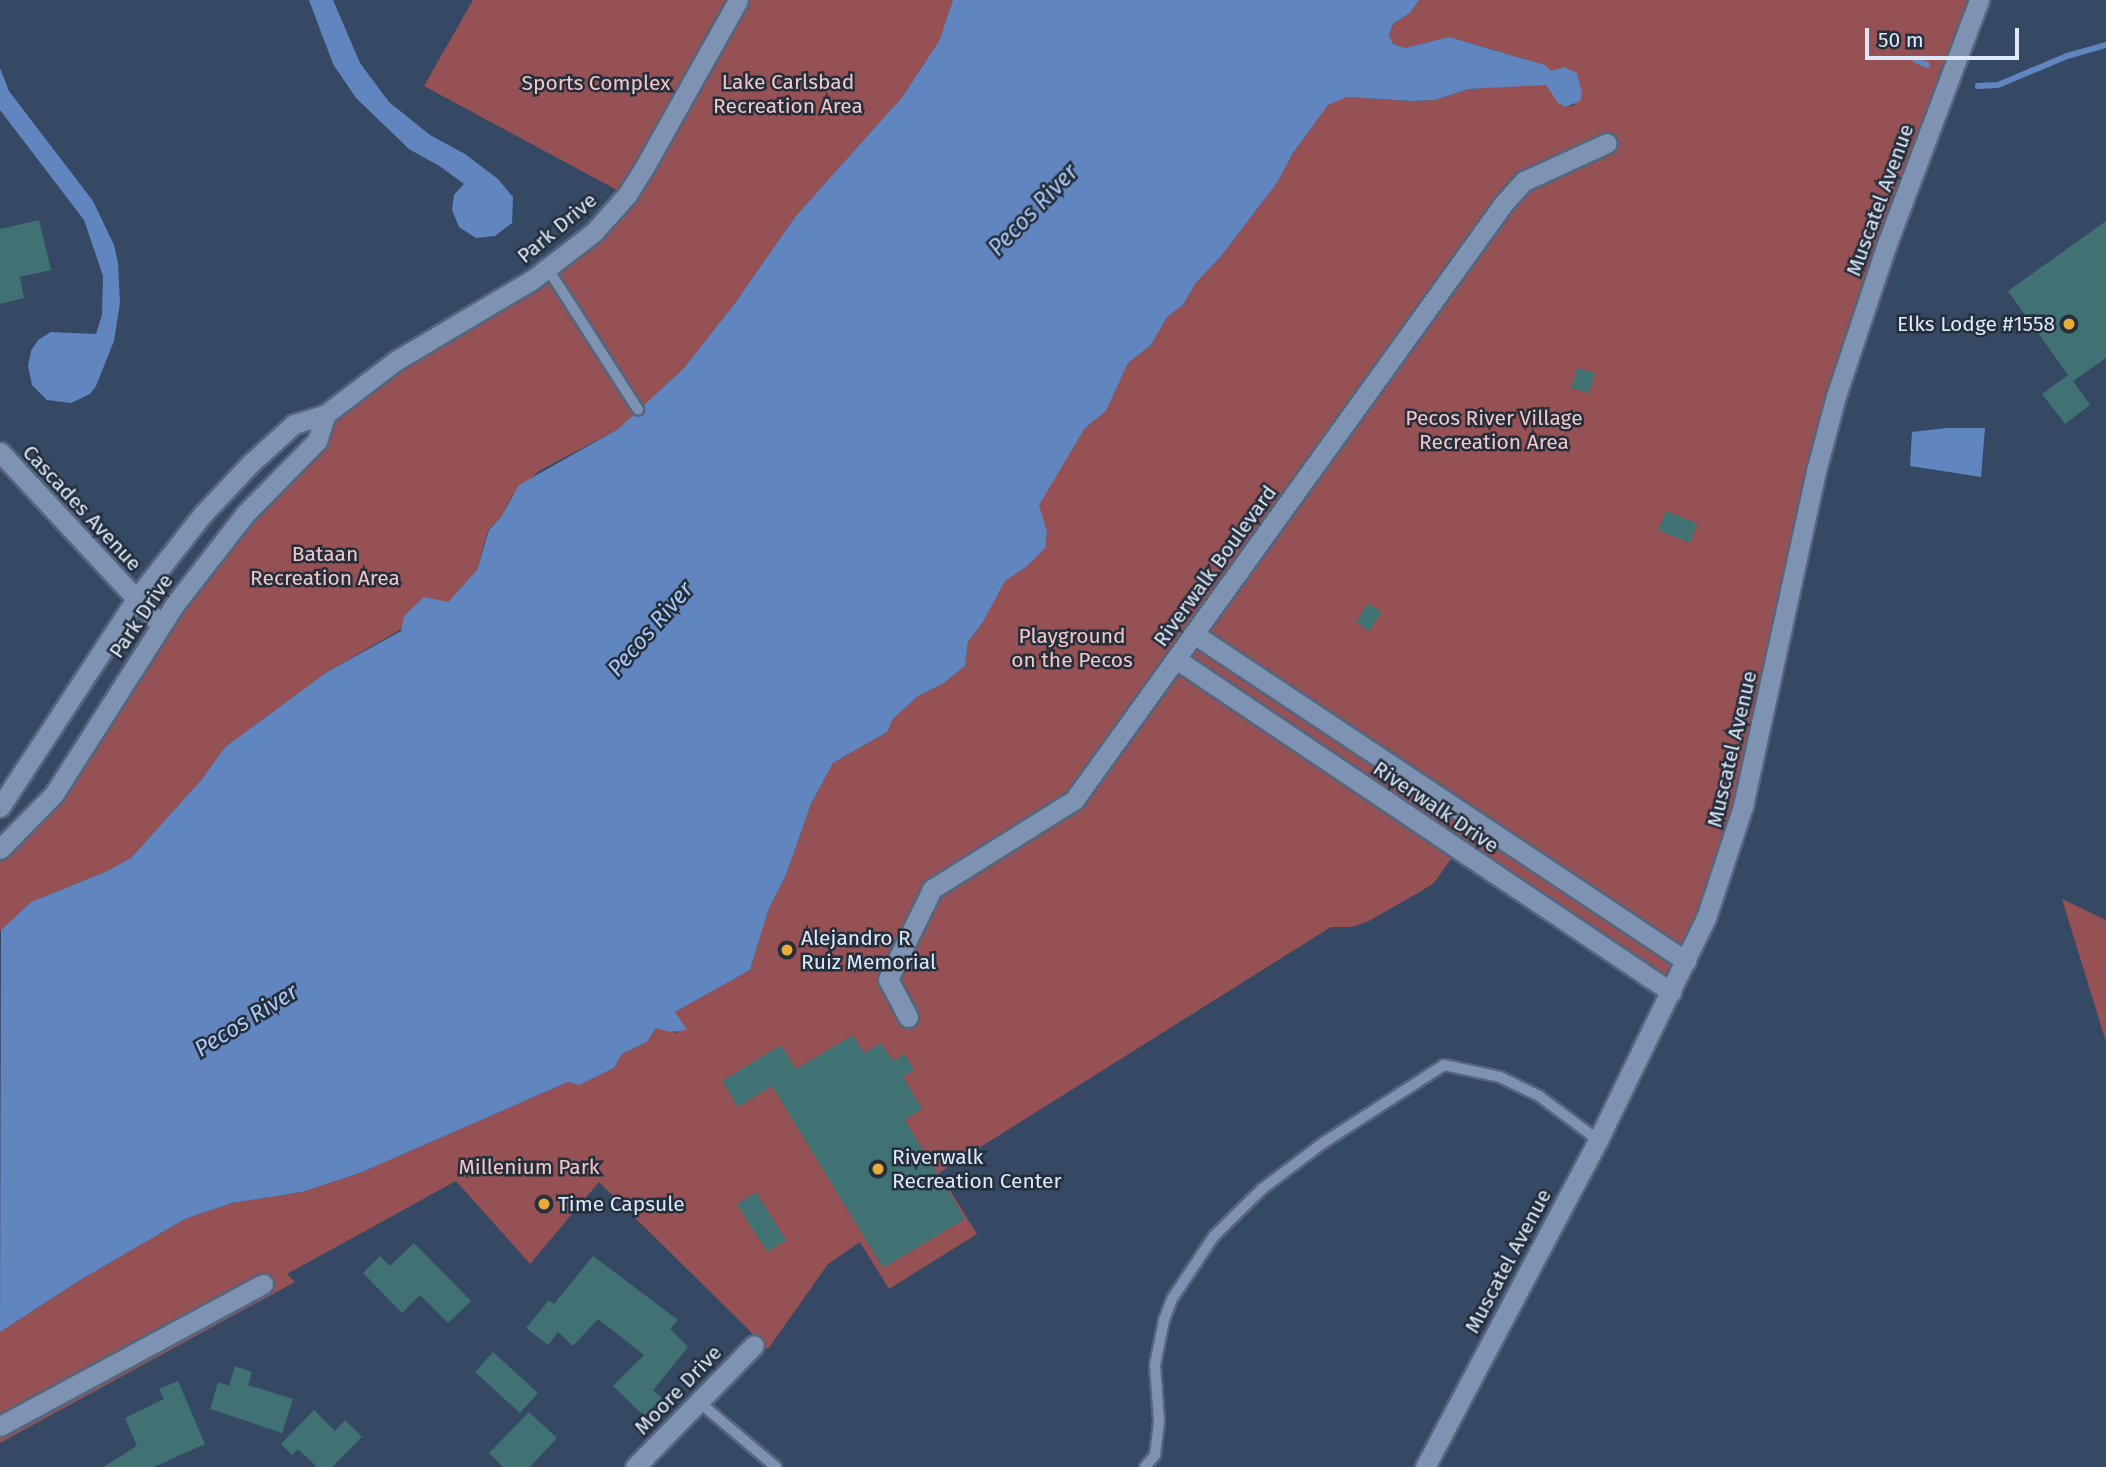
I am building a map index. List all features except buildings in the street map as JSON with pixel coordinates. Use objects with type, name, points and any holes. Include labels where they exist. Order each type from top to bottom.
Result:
[{"type":"street","name":"Park Drive","points":[[0,807],[136,599],[202,515],[251,463],[294,424],[326,414],[397,360],[548,269],[594,232],[626,195],[738,0]]},
{"type":"street","name":"Muscatel Avenue","points":[[1425,1467],[1598,1140],[1711,905],[1743,806],[1816,471],[1836,396],[1888,241],[1979,0]]},
{"type":"street","name":"Riverwalk Boulevard","points":[[908,1017],[888,979],[932,889],[1074,800],[1514,191],[1524,181],[1607,143]]},
{"type":"street","name":"Park Drive","points":[[0,849],[54,794],[160,624],[245,514],[317,441],[326,414]]},
{"type":"street","name":"Cascades Avenue","points":[[0,452],[160,624]]},
{"type":"street","name":"Riverwalk Drive","points":[[1194,634],[1686,961]]},
{"type":"street","name":"Riverwalk Drive","points":[[1176,659],[1671,992]]},
{"type":"street","points":[[1447,841],[1466,816]]},
{"type":"street","points":[[0,1426],[262,1284]]},
{"type":"street","name":"Moore Drive","points":[[635,1467],[754,1345]]},
{"type":"lane","points":[[548,269],[638,410]]},
{"type":"lane","points":[[1145,1467],[1155,1455],[1158,1402],[1155,1365],[1162,1329],[1172,1299],[1214,1236],[1262,1189],[1323,1143],[1444,1065],[1500,1077],[1563,1112],[1598,1140]]},
{"type":"lane","points":[[699,1402],[776,1467]]},
{"type":"green space","points":[[473,0],[953,0],[939,41],[903,96],[795,217],[735,303],[684,368],[618,429],[539,471],[512,496],[501,517],[488,530],[477,570],[448,602],[327,672],[225,747],[202,779],[131,858],[105,872],[31,902],[0,931],[0,849],[54,794],[160,624],[288,468],[326,414],[481,311],[626,195],[424,86]]},
{"type":"green space","name":"Pecos River Village Recreation Area","points":[[1419,0],[1979,0],[1849,355],[1756,752],[1671,992],[1458,849],[1434,883],[1423,890],[1369,921],[1352,927],[1331,927],[939,1173],[977,1234],[889,1289],[860,1242],[828,1264],[768,1349],[599,1182],[530,1264],[456,1181],[287,1274],[295,1282],[0,1443],[0,1332],[82,1279],[185,1219],[232,1203],[302,1192],[360,1173],[568,1082],[579,1085],[614,1068],[622,1054],[647,1042],[656,1028],[677,1033],[675,1012],[750,970],[769,908],[786,875],[811,804],[833,763],[887,732],[893,719],[918,696],[944,683],[965,666],[968,642],[983,622],[1005,580],[1026,567],[1038,505],[1085,428],[1106,411],[1128,363],[1151,345],[1167,317],[1183,305],[1195,284],[1222,255],[1277,183],[1293,153],[1328,104],[1347,97],[1435,100],[1469,89],[1546,84],[1558,102],[1566,107],[1575,105],[1551,71],[1525,59],[1449,37],[1405,48],[1393,44],[1389,35],[1393,24],[1410,13]]},
{"type":"green space","points":[[2062,899],[2106,920],[2106,1042]]},
{"type":"water","points":[[309,0],[333,0],[360,63],[389,102],[430,135],[465,154],[498,179],[513,197],[512,223],[495,236],[476,238],[459,227],[452,210],[454,195],[464,184],[409,149],[356,98],[333,64]]},
{"type":"water","name":"Pecos River","points":[[953,0],[1419,0],[1410,13],[1393,24],[1389,35],[1393,44],[1405,48],[1449,37],[1545,65],[1551,71],[1564,67],[1577,73],[1582,94],[1580,101],[1566,107],[1558,103],[1546,85],[1469,89],[1435,100],[1347,97],[1328,105],[1293,153],[1277,183],[1222,255],[1195,284],[1183,305],[1167,317],[1151,345],[1128,363],[1106,411],[1085,428],[1039,505],[1047,532],[1045,548],[1026,567],[1005,581],[983,622],[968,642],[965,666],[944,683],[918,696],[893,719],[887,732],[833,763],[811,804],[786,875],[769,908],[750,970],[675,1012],[687,1030],[670,1032],[656,1028],[647,1042],[622,1054],[614,1068],[579,1085],[568,1082],[360,1173],[302,1192],[232,1203],[185,1219],[82,1279],[0,1332],[1,930],[31,902],[105,872],[131,858],[202,779],[225,747],[327,672],[401,631],[404,616],[424,597],[448,602],[477,570],[489,530],[501,517],[519,485],[618,429],[684,368],[735,303],[795,217],[903,96],[939,41]]},
{"type":"water","points":[[0,68],[9,91],[93,201],[114,245],[118,263],[120,303],[114,341],[96,386],[90,394],[71,403],[47,400],[32,385],[28,366],[31,351],[38,340],[51,332],[96,334],[102,315],[103,276],[84,220],[0,110]]},
{"type":"water","points":[[1985,428],[1981,477],[1910,466],[1912,432]]},
{"type":"waterway","points":[[1978,86],[1998,85],[2067,56],[2106,45]]},
{"type":"waterway","points":[[1916,60],[1927,65]]},
{"type":"place","name":"Elks Lodge #1558","points":[[2069,324]]},
{"type":"place","name":"Alejandro R Ruiz Memorial","points":[[787,950]]},
{"type":"place","name":"Riverwalk Recreation Center","points":[[878,1169]]},
{"type":"place","name":"Time Capsule","points":[[544,1204]]},
{"type":"park label","name":"Sports Complex","points":[[596,83]]},
{"type":"park label","name":"Lake Carlsbad Recreation Area","points":[[788,94]]},
{"type":"park label","name":"Bataan Recreation Area","points":[[325,566]]},
{"type":"park label","name":"Playground on the Pecos","points":[[1072,648]]},
{"type":"park label","name":"Millenium Park","points":[[529,1167]]}]
